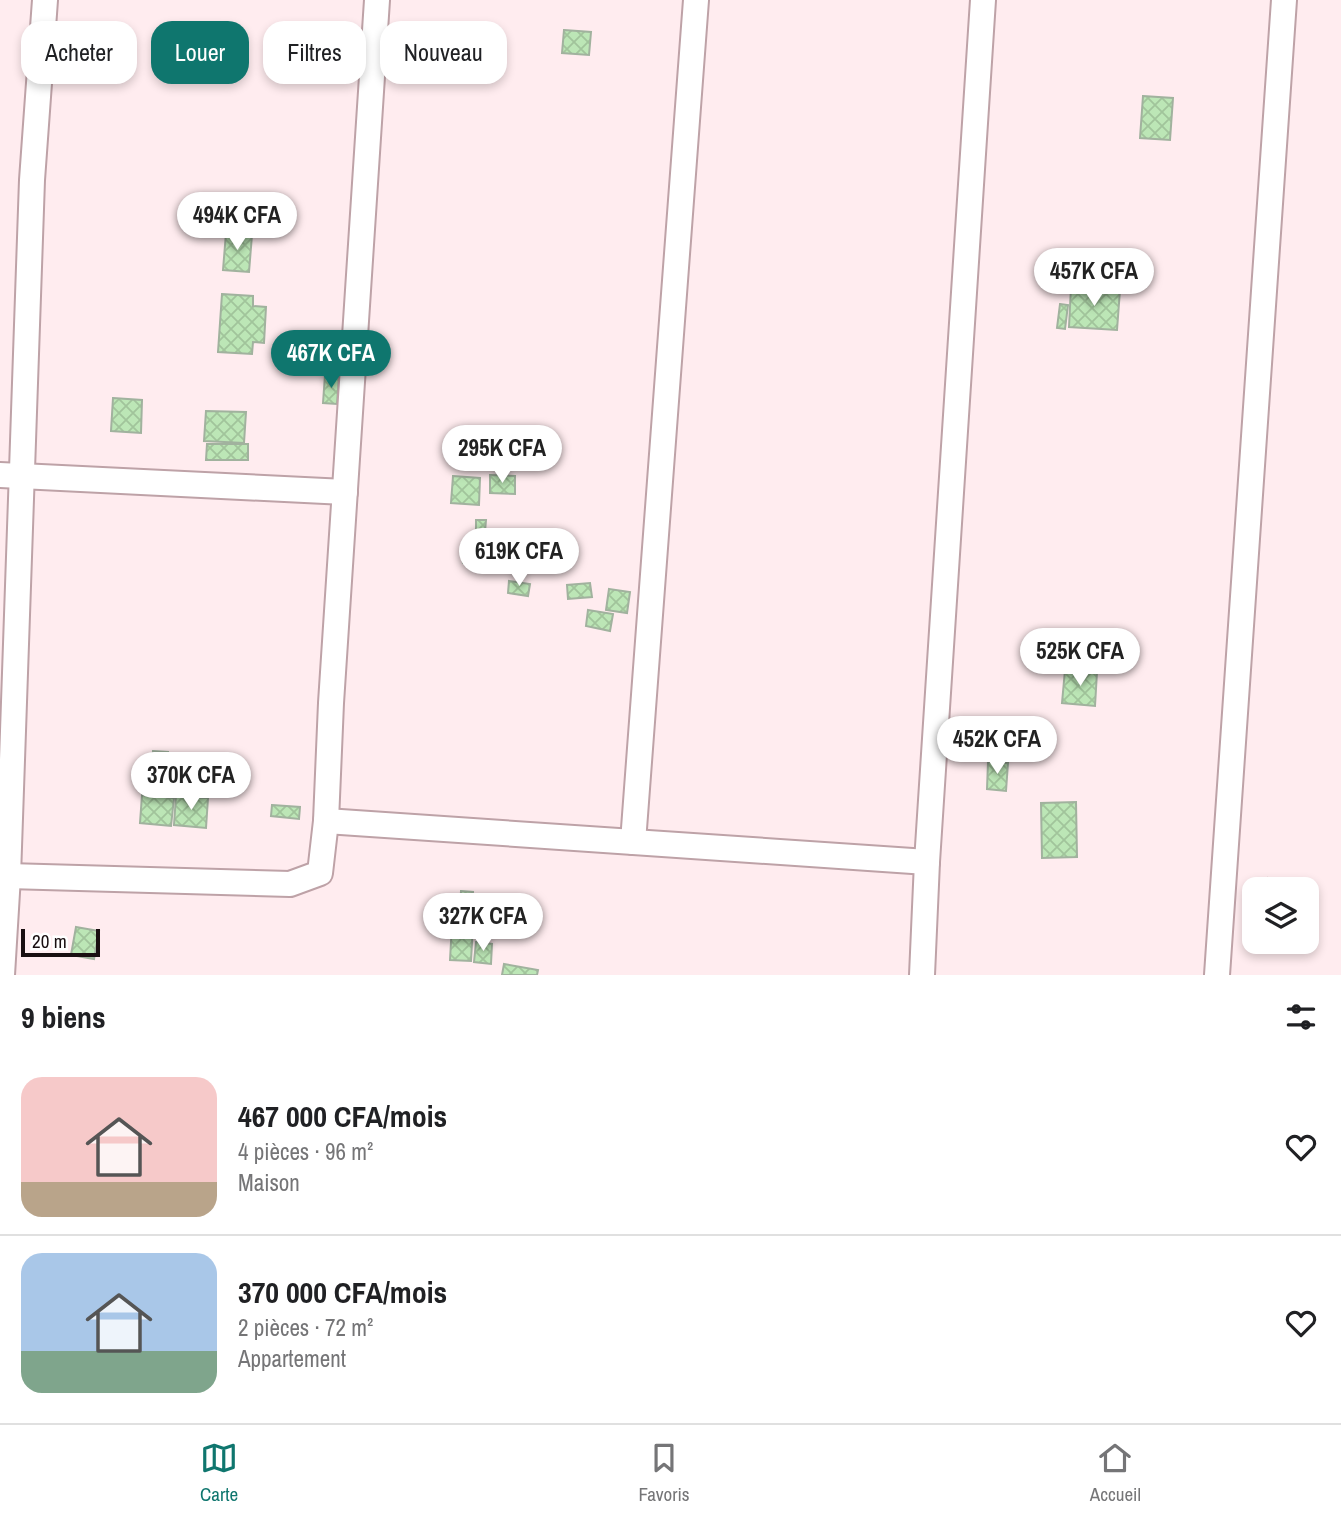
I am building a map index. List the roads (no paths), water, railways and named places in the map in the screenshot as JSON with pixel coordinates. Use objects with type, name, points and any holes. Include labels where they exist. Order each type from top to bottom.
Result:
[{"type":"street","points":[[2,975],[8,876],[5,812],[11,476],[45,0]]},
{"type":"street","points":[[8,876],[290,884],[320,873],[326,821],[331,703],[377,0]]},
{"type":"street","points":[[633,842],[696,0]]},
{"type":"street","points":[[927,975],[927,862],[983,0]]},
{"type":"street","points":[[1217,975],[1284,0]]},
{"type":"street","points":[[11,476],[345,492]]},
{"type":"street","points":[[326,821],[927,862]]}]
